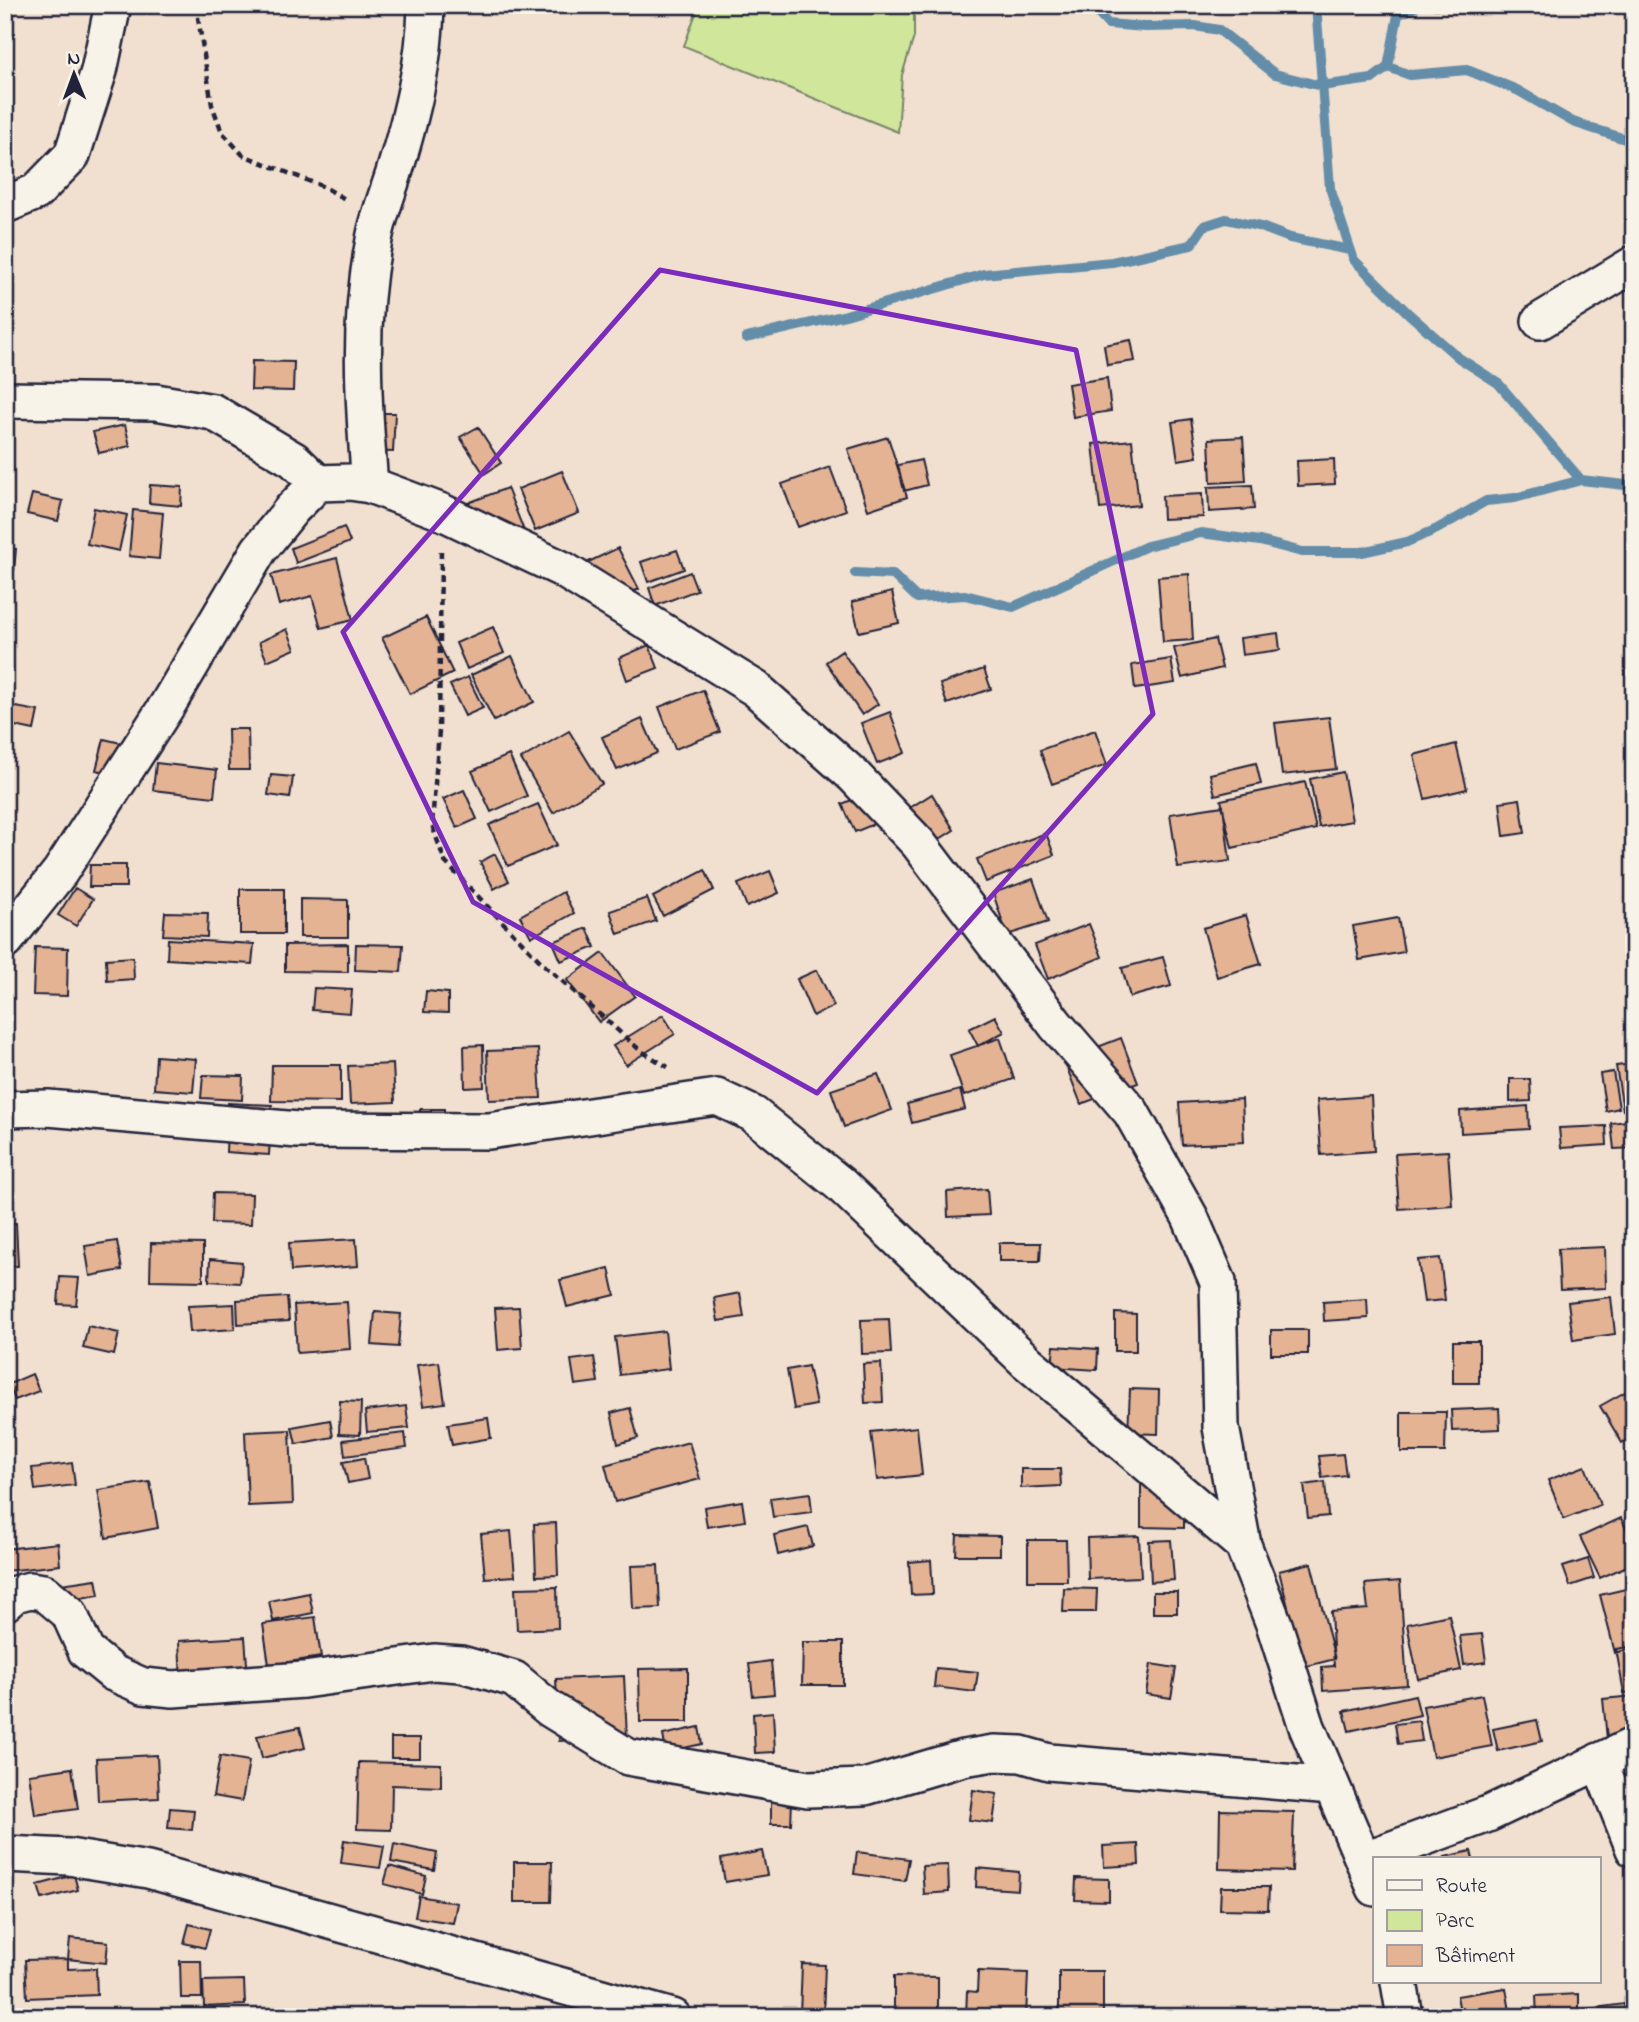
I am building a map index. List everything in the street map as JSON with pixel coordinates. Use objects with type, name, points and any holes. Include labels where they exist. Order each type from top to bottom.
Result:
[{"type":"street","points":[[5,205],[36,192],[72,155],[99,71],[113,5]]},
{"type":"street","points":[[370,485],[362,385],[364,328],[374,237],[415,103],[426,33],[426,5]]},
{"type":"street","points":[[1540,321],[1634,264]]},
{"type":"street","points":[[5,400],[156,402],[213,412],[294,460],[318,483]]},
{"type":"street","points":[[5,941],[60,872],[168,704],[259,550],[292,509],[318,483],[350,482],[370,485],[443,512],[562,569],[756,689],[853,775],[918,843],[1056,1025],[1131,1112],[1190,1217],[1219,1282],[1221,1427],[1243,1545],[1274,1625],[1307,1727],[1369,1874]]},
{"type":"street","points":[[5,1108],[48,1108],[298,1130],[489,1131],[717,1097],[753,1114],[840,1184],[1027,1362],[1243,1545]]},
{"type":"street","points":[[5,1603],[15,1594],[30,1590],[44,1592],[69,1613],[86,1651],[113,1673],[143,1686],[173,1689],[304,1681],[434,1662],[461,1664],[514,1679],[550,1709],[628,1757],[808,1789],[865,1787],[963,1758],[994,1753],[1021,1754],[1049,1762],[1332,1786]]},
{"type":"street","points":[[1403,1857],[1634,1745]]},
{"type":"street","points":[[1598,1761],[1634,1849]]},
{"type":"street","points":[[5,1854],[69,1857],[148,1870],[673,2017]]},
{"type":"street","points":[[1399,1983],[1405,2017]]},
{"type":"path","points":[[196,5],[212,104],[222,132],[243,155],[324,187],[355,205],[374,237]]},
{"type":"path","points":[[443,512],[439,730],[432,825],[445,862],[543,964],[641,1051],[717,1097]]},
{"type":"highlighted area","points":[[660,270],[1076,350],[1153,714],[817,1093],[473,902],[343,632]]},
{"type":"green space","points":[[699,5],[914,5],[914,37],[902,75],[898,132],[684,46]]},
{"type":"building","points":[[1131,340],[1135,361],[1107,365],[1104,345]]},
{"type":"building","points":[[252,361],[294,362],[293,391],[251,390]]},
{"type":"building","points":[[1107,378],[1111,411],[1073,417],[1068,384]]},
{"type":"building","points":[[364,413],[395,413],[393,452],[363,451]]},
{"type":"building","points":[[1191,419],[1197,457],[1178,460],[1172,422]]},
{"type":"building","points":[[125,425],[130,446],[99,453],[93,432]]},
{"type":"building","points":[[478,427],[501,463],[484,474],[460,437]]},
{"type":"building","points":[[888,437],[907,497],[868,510],[848,449]]},
{"type":"building","points":[[1243,437],[1246,481],[1211,483],[1209,439]]},
{"type":"building","points":[[1132,440],[1139,505],[1100,509],[1093,444]]},
{"type":"building","points":[[1334,459],[1335,484],[1298,486],[1297,461]]},
{"type":"building","points":[[921,460],[927,485],[904,491],[898,465]]},
{"type":"building","points":[[830,467],[846,510],[798,527],[782,484]]},
{"type":"building","points":[[562,471],[579,513],[535,531],[518,489]]},
{"type":"building","points":[[150,485],[182,487],[181,506],[149,503]]},
{"type":"building","points":[[1252,485],[1254,509],[1209,512],[1208,487]]},
{"type":"building","points":[[507,488],[524,531],[482,547],[465,504]]},
{"type":"building","points":[[32,494],[63,501],[58,521],[27,514]]},
{"type":"building","points":[[1202,494],[1203,517],[1163,519],[1162,496]]},
{"type":"building","points":[[94,508],[127,515],[119,551],[87,544]]},
{"type":"building","points":[[133,510],[163,513],[159,559],[129,556]]},
{"type":"building","points":[[344,527],[350,542],[296,563],[291,548]]},
{"type":"building","points":[[5,548],[16,549],[14,570],[5,569]]},
{"type":"building","points":[[618,548],[639,589],[603,608],[582,565]]},
{"type":"building","points":[[677,550],[684,569],[648,582],[641,562]]},
{"type":"building","points":[[337,558],[353,620],[321,628],[312,596],[279,605],[271,575]]},
{"type":"building","points":[[690,572],[697,590],[655,606],[649,588]]},
{"type":"building","points":[[1189,574],[1193,640],[1163,642],[1158,577]]},
{"type":"building","points":[[892,592],[899,623],[859,632],[852,602]]},
{"type":"building","points":[[426,617],[453,673],[410,694],[382,638]]},
{"type":"building","points":[[493,627],[504,653],[467,669],[456,643]]},
{"type":"building","points":[[287,629],[295,649],[267,661],[259,642]]},
{"type":"building","points":[[1278,633],[1280,650],[1242,655],[1240,638]]},
{"type":"building","points":[[1215,639],[1222,668],[1182,678],[1174,648]]},
{"type":"building","points":[[649,645],[658,668],[627,680],[619,658]]},
{"type":"building","points":[[842,651],[878,704],[862,715],[826,662]]},
{"type":"building","points":[[512,656],[534,702],[494,721],[471,675]]},
{"type":"building","points":[[1171,659],[1175,683],[1135,689],[1132,665]]},
{"type":"building","points":[[984,669],[991,689],[947,704],[940,684]]},
{"type":"building","points":[[468,677],[483,708],[465,716],[450,685]]},
{"type":"building","points":[[703,690],[720,732],[675,749],[659,707]]},
{"type":"building","points":[[5,705],[38,711],[34,730],[5,724]]},
{"type":"building","points":[[890,712],[905,753],[877,764],[861,723]]},
{"type":"building","points":[[1329,717],[1336,769],[1282,775],[1275,723]]},
{"type":"building","points":[[642,719],[657,753],[617,770],[602,737]]},
{"type":"building","points":[[228,729],[248,729],[249,770],[229,770]]},
{"type":"building","points":[[1095,730],[1107,765],[1052,784],[1040,750]]},
{"type":"building","points":[[569,731],[602,784],[553,813],[521,759]]},
{"type":"building","points":[[104,739],[125,744],[118,775],[96,770]]},
{"type":"building","points":[[1456,744],[1467,789],[1425,799],[1414,755]]},
{"type":"building","points":[[509,755],[527,796],[491,812],[472,771]]},
{"type":"building","points":[[156,763],[217,770],[214,797],[153,790]]},
{"type":"building","points":[[1256,763],[1261,784],[1215,795],[1210,774]]},
{"type":"building","points":[[1343,772],[1352,821],[1319,827],[1310,779]]},
{"type":"building","points":[[271,775],[293,777],[290,798],[268,795]]},
{"type":"building","points":[[1305,782],[1316,829],[1232,848],[1221,800]]},
{"type":"building","points":[[464,790],[477,819],[457,828],[443,799]]},
{"type":"building","points":[[932,794],[954,830],[930,845],[908,809]]},
{"type":"building","points":[[861,796],[874,824],[855,832],[842,804]]},
{"type":"building","points":[[1520,799],[1525,833],[1504,836],[1500,802]]},
{"type":"building","points":[[538,804],[557,845],[508,866],[489,825]]},
{"type":"building","points":[[1223,806],[1230,861],[1178,868],[1170,814]]},
{"type":"building","points":[[1046,833],[1054,855],[986,882],[977,859]]},
{"type":"building","points":[[495,854],[509,881],[494,889],[480,862]]},
{"type":"building","points":[[90,865],[126,865],[126,887],[89,887]]},
{"type":"building","points":[[705,870],[714,890],[663,916],[653,897]]},
{"type":"building","points":[[770,871],[779,893],[747,907],[738,884]]},
{"type":"building","points":[[1033,879],[1048,922],[1007,935],[993,893]]},
{"type":"building","points":[[75,888],[93,899],[76,926],[58,915]]},
{"type":"building","points":[[240,889],[284,889],[284,934],[240,934]]},
{"type":"building","points":[[563,892],[574,913],[531,937],[520,916]]},
{"type":"building","points":[[647,898],[656,921],[618,934],[610,911]]},
{"type":"building","points":[[300,899],[348,900],[348,937],[300,937]]},
{"type":"building","points":[[165,912],[208,913],[207,937],[163,935]]},
{"type":"building","points":[[1246,915],[1261,964],[1217,977],[1203,928]]},
{"type":"building","points":[[1398,918],[1404,952],[1359,960],[1353,926]]},
{"type":"building","points":[[1089,924],[1102,957],[1048,979],[1035,945]]},
{"type":"building","points":[[587,928],[595,947],[561,961],[553,942]]},
{"type":"building","points":[[168,939],[254,944],[252,964],[167,959]]},
{"type":"building","points":[[348,944],[348,972],[285,971],[285,945]]},
{"type":"building","points":[[356,944],[403,945],[401,972],[355,970]]},
{"type":"building","points":[[35,947],[68,948],[67,996],[33,995]]},
{"type":"building","points":[[603,953],[635,996],[599,1022],[567,980]]},
{"type":"building","points":[[133,957],[134,979],[107,981],[106,959]]},
{"type":"building","points":[[1163,957],[1171,986],[1130,997],[1122,968]]},
{"type":"building","points":[[817,970],[834,1006],[813,1016],[797,979]]},
{"type":"building","points":[[314,988],[352,990],[350,1013],[312,1010]]},
{"type":"building","points":[[426,991],[448,993],[448,1013],[424,1012]]},
{"type":"building","points":[[663,1015],[675,1034],[626,1065],[613,1046]]},
{"type":"building","points":[[995,1016],[1004,1032],[978,1046],[969,1029]]},
{"type":"building","points":[[1000,1038],[1014,1079],[964,1096],[950,1055]]},
{"type":"building","points":[[1121,1038],[1138,1083],[1081,1104],[1064,1060]]},
{"type":"building","points":[[483,1045],[484,1087],[465,1088],[464,1046]]},
{"type":"building","points":[[538,1049],[541,1098],[489,1100],[487,1051]]},
{"type":"building","points":[[156,1056],[196,1059],[193,1092],[154,1089]]},
{"type":"building","points":[[393,1064],[395,1102],[350,1104],[348,1066]]},
{"type":"building","points":[[1634,1064],[1634,1108],[1623,1110],[1616,1066]]},
{"type":"building","points":[[272,1065],[341,1065],[341,1102],[271,1101]]},
{"type":"building","points":[[1613,1072],[1619,1108],[1606,1111],[1600,1074]]},
{"type":"building","points":[[878,1074],[892,1110],[844,1127],[831,1090]]},
{"type":"building","points":[[203,1075],[243,1076],[242,1100],[201,1098]]},
{"type":"building","points":[[1510,1079],[1530,1079],[1531,1101],[1510,1102]]},
{"type":"building","points":[[960,1090],[965,1109],[912,1123],[907,1104]]},
{"type":"building","points":[[1371,1096],[1374,1151],[1321,1155],[1317,1100]]},
{"type":"building","points":[[1242,1099],[1244,1142],[1182,1145],[1179,1103]]},
{"type":"building","points":[[228,1103],[272,1105],[269,1155],[226,1152]]},
{"type":"building","points":[[1528,1106],[1529,1129],[1461,1133],[1460,1111]]},
{"type":"building","points":[[420,1109],[444,1109],[444,1131],[420,1131]]},
{"type":"building","points":[[1634,1120],[1634,1148],[1614,1149],[1611,1123]]},
{"type":"building","points":[[1606,1126],[1607,1145],[1561,1148],[1559,1128]]},
{"type":"building","points":[[1448,1151],[1452,1205],[1399,1209],[1395,1154]]},
{"type":"building","points":[[987,1189],[989,1215],[948,1217],[947,1192]]},
{"type":"building","points":[[213,1193],[252,1194],[251,1224],[212,1223]]},
{"type":"building","points":[[5,1223],[16,1223],[18,1266],[5,1266]]},
{"type":"building","points":[[356,1239],[358,1266],[291,1271],[289,1243]]},
{"type":"building","points":[[117,1241],[122,1270],[90,1276],[85,1246]]},
{"type":"building","points":[[151,1243],[203,1244],[203,1281],[150,1280]]},
{"type":"building","points":[[999,1243],[1041,1243],[1040,1261],[999,1261]]},
{"type":"building","points":[[1605,1247],[1606,1288],[1560,1290],[1558,1249]]},
{"type":"building","points":[[1440,1258],[1445,1300],[1424,1302],[1418,1260]]},
{"type":"building","points":[[210,1259],[242,1262],[240,1283],[209,1281]]},
{"type":"building","points":[[609,1268],[615,1295],[567,1307],[560,1280]]},
{"type":"building","points":[[60,1277],[79,1278],[76,1305],[58,1304]]},
{"type":"building","points":[[740,1293],[744,1317],[718,1321],[714,1298]]},
{"type":"building","points":[[287,1297],[289,1321],[238,1324],[237,1300]]},
{"type":"building","points":[[1611,1297],[1615,1334],[1573,1340],[1568,1302]]},
{"type":"building","points":[[1367,1299],[1368,1318],[1324,1321],[1323,1302]]},
{"type":"building","points":[[347,1302],[350,1349],[297,1353],[294,1305]]},
{"type":"building","points":[[234,1304],[235,1329],[190,1332],[188,1306]]},
{"type":"building","points":[[519,1307],[522,1348],[498,1350],[495,1308]]},
{"type":"building","points":[[375,1312],[401,1314],[398,1347],[372,1345]]},
{"type":"building","points":[[1115,1313],[1136,1314],[1136,1351],[1115,1351]]},
{"type":"building","points":[[889,1319],[891,1353],[862,1354],[861,1320]]},
{"type":"building","points":[[88,1326],[119,1333],[114,1355],[83,1348]]},
{"type":"building","points":[[1271,1330],[1308,1330],[1308,1354],[1271,1354]]},
{"type":"building","points":[[665,1331],[669,1369],[620,1375],[615,1337]]},
{"type":"building","points":[[1453,1341],[1479,1341],[1479,1383],[1453,1383]]},
{"type":"building","points":[[1054,1346],[1098,1349],[1097,1370],[1052,1367]]},
{"type":"building","points":[[594,1357],[598,1382],[575,1385],[571,1360]]},
{"type":"building","points":[[439,1362],[445,1403],[423,1406],[417,1365]]},
{"type":"building","points":[[881,1363],[883,1402],[865,1403],[863,1364]]},
{"type":"building","points":[[808,1366],[816,1405],[794,1409],[787,1370]]},
{"type":"building","points":[[32,1374],[39,1391],[15,1400],[9,1384]]},
{"type":"building","points":[[1634,1387],[1634,1436],[1622,1443],[1600,1406]]},
{"type":"building","points":[[1130,1389],[1159,1390],[1158,1434],[1128,1433]]},
{"type":"building","points":[[340,1401],[361,1402],[360,1435],[339,1434]]},
{"type":"building","points":[[406,1406],[409,1428],[367,1432],[365,1411]]},
{"type":"building","points":[[630,1408],[638,1438],[618,1444],[611,1413]]},
{"type":"building","points":[[1499,1408],[1500,1429],[1452,1431],[1451,1410]]},
{"type":"building","points":[[1401,1412],[1446,1412],[1445,1452],[1401,1452]]},
{"type":"building","points":[[488,1418],[491,1438],[452,1445],[448,1424]]},
{"type":"building","points":[[330,1420],[333,1437],[296,1444],[292,1427]]},
{"type":"building","points":[[917,1427],[922,1475],[877,1480],[871,1432]]},
{"type":"building","points":[[290,1430],[293,1504],[248,1506],[245,1432]]},
{"type":"building","points":[[405,1433],[407,1448],[345,1456],[343,1440]]},
{"type":"building","points":[[689,1442],[700,1479],[615,1502],[605,1465]]},
{"type":"building","points":[[1343,1454],[1346,1475],[1322,1478],[1319,1456]]},
{"type":"building","points":[[364,1458],[368,1479],[348,1483],[343,1462]]},
{"type":"building","points":[[72,1463],[75,1485],[35,1490],[32,1468]]},
{"type":"building","points":[[1585,1466],[1600,1505],[1564,1519],[1548,1480]]},
{"type":"building","points":[[1021,1469],[1060,1469],[1061,1486],[1021,1488]]},
{"type":"building","points":[[1141,1471],[1184,1487],[1184,1528],[1141,1527]]},
{"type":"building","points":[[150,1482],[158,1528],[106,1538],[98,1490]]},
{"type":"building","points":[[1325,1482],[1328,1516],[1308,1518],[1304,1485]]},
{"type":"building","points":[[810,1493],[812,1512],[773,1517],[770,1498]]},
{"type":"building","points":[[742,1501],[745,1521],[707,1527],[704,1507]]},
{"type":"building","points":[[1621,1518],[1634,1545],[1634,1563],[1600,1578],[1580,1537]]},
{"type":"building","points":[[556,1523],[558,1575],[536,1576],[534,1524]]},
{"type":"building","points":[[808,1527],[813,1546],[778,1555],[774,1535]]},
{"type":"building","points":[[511,1531],[515,1576],[485,1578],[481,1534]]},
{"type":"building","points":[[957,1535],[1000,1536],[1000,1555],[956,1555]]},
{"type":"building","points":[[1139,1536],[1141,1577],[1088,1579],[1087,1538]]},
{"type":"building","points":[[1028,1540],[1066,1540],[1067,1581],[1028,1581]]},
{"type":"building","points":[[1171,1540],[1174,1580],[1151,1582],[1149,1541]]},
{"type":"building","points":[[58,1543],[60,1565],[5,1571],[5,1549]]},
{"type":"building","points":[[1588,1559],[1594,1578],[1570,1586],[1563,1567]]},
{"type":"building","points":[[931,1560],[933,1594],[911,1595],[909,1562]]},
{"type":"building","points":[[1311,1563],[1335,1659],[1303,1667],[1279,1571]]},
{"type":"building","points":[[658,1565],[660,1608],[633,1609],[631,1566]]},
{"type":"building","points":[[96,1579],[99,1595],[56,1602],[54,1585]]},
{"type":"building","points":[[1400,1581],[1407,1685],[1323,1691],[1322,1667],[1334,1666],[1331,1612],[1368,1609],[1365,1584]]},
{"type":"building","points":[[557,1587],[558,1628],[517,1630],[515,1588]]},
{"type":"building","points":[[1634,1587],[1634,1648],[1615,1653],[1600,1595]]},
{"type":"building","points":[[1064,1588],[1097,1589],[1096,1612],[1063,1612]]},
{"type":"building","points":[[1153,1592],[1177,1592],[1177,1613],[1153,1613]]},
{"type":"building","points":[[309,1593],[313,1613],[273,1621],[269,1601]]},
{"type":"building","points":[[1449,1615],[1461,1670],[1418,1679],[1407,1624]]},
{"type":"building","points":[[315,1617],[321,1657],[269,1665],[263,1624]]},
{"type":"building","points":[[1482,1634],[1486,1662],[1464,1665],[1460,1636]]},
{"type":"building","points":[[245,1637],[248,1678],[181,1681],[179,1641]]},
{"type":"building","points":[[803,1642],[843,1642],[843,1685],[802,1685]]},
{"type":"building","points":[[1634,1646],[1634,1692],[1624,1693],[1616,1649]]},
{"type":"building","points":[[771,1661],[774,1694],[753,1696],[749,1664]]},
{"type":"building","points":[[1151,1664],[1176,1668],[1171,1698],[1146,1694]]},
{"type":"building","points":[[688,1668],[688,1722],[640,1722],[639,1669]]},
{"type":"building","points":[[936,1668],[978,1672],[975,1692],[934,1687]]},
{"type":"building","points":[[624,1676],[627,1738],[559,1741],[556,1679]]},
{"type":"building","points":[[1415,1695],[1420,1715],[1349,1731],[1344,1711]]},
{"type":"building","points":[[1482,1695],[1492,1746],[1433,1757],[1423,1706]]},
{"type":"building","points":[[1634,1696],[1634,1736],[1607,1739],[1603,1699]]},
{"type":"building","points":[[773,1712],[775,1752],[755,1753],[753,1714]]},
{"type":"building","points":[[1537,1720],[1542,1741],[1498,1751],[1493,1729]]},
{"type":"building","points":[[1419,1721],[1422,1741],[1398,1744],[1395,1724]]},
{"type":"building","points":[[300,1727],[305,1748],[262,1758],[257,1736]]},
{"type":"building","points":[[699,1727],[702,1744],[666,1752],[663,1735]]},
{"type":"building","points":[[391,1738],[420,1738],[420,1758],[391,1758]]},
{"type":"building","points":[[1634,1748],[1634,1788],[1624,1751]]},
{"type":"building","points":[[157,1755],[159,1798],[98,1801],[96,1758]]},
{"type":"building","points":[[220,1756],[249,1761],[242,1801],[213,1796]]},
{"type":"building","points":[[359,1762],[441,1764],[441,1787],[392,1785],[391,1830],[357,1829]]},
{"type":"building","points":[[72,1768],[78,1809],[35,1815],[29,1774]]},
{"type":"building","points":[[973,1790],[997,1794],[993,1823],[969,1820]]},
{"type":"building","points":[[771,1801],[792,1801],[791,1824],[771,1824]]},
{"type":"building","points":[[170,1808],[194,1810],[192,1830],[168,1828]]},
{"type":"building","points":[[1220,1810],[1294,1812],[1292,1871],[1219,1869]]},
{"type":"building","points":[[344,1840],[384,1846],[380,1868],[341,1863]]},
{"type":"building","points":[[394,1844],[437,1853],[434,1870],[391,1862]]},
{"type":"building","points":[[1138,1844],[1139,1865],[1104,1867],[1103,1846]]},
{"type":"building","points":[[762,1851],[767,1875],[725,1882],[721,1859]]},
{"type":"building","points":[[1471,1851],[1472,1857],[1445,1857]]},
{"type":"building","points":[[857,1852],[909,1859],[905,1881],[854,1874]]},
{"type":"building","points":[[514,1862],[552,1862],[551,1902],[514,1902]]},
{"type":"building","points":[[948,1865],[949,1892],[924,1894],[922,1866]]},
{"type":"building","points":[[389,1866],[426,1876],[422,1894],[384,1884]]},
{"type":"building","points":[[977,1868],[1019,1872],[1018,1890],[976,1887]]},
{"type":"building","points":[[74,1875],[78,1890],[42,1899],[38,1885]]},
{"type":"building","points":[[1076,1878],[1109,1879],[1109,1901],[1075,1900]]},
{"type":"building","points":[[1221,1887],[1269,1887],[1268,1910],[1220,1909]]},
{"type":"building","points":[[419,1896],[457,1903],[453,1923],[415,1917]]},
{"type":"building","points":[[189,1924],[210,1929],[205,1948],[184,1943]]},
{"type":"building","points":[[70,1938],[108,1942],[106,1963],[68,1959]]},
{"type":"building","points":[[68,1959],[68,1969],[96,1968],[97,1995],[27,1998],[25,1960]]},
{"type":"building","points":[[180,1961],[201,1961],[202,1998],[181,1998]]},
{"type":"building","points":[[802,1964],[825,1965],[823,2016],[800,2015]]},
{"type":"building","points":[[978,1971],[1028,1973],[1026,2017],[966,2017],[967,1991],[977,1992]]},
{"type":"building","points":[[1059,1971],[1103,1971],[1103,2017],[1059,2017]]},
{"type":"building","points":[[894,1976],[938,1977],[938,2017],[894,2017]]},
{"type":"building","points":[[244,1980],[245,2005],[204,2007],[203,1981]]},
{"type":"building","points":[[1506,1988],[1511,2017],[1461,2017],[1457,1996]]},
{"type":"building","points":[[1579,1994],[1579,2017],[1537,2017],[1536,1996]]},
{"type":"building","points":[[1624,2004],[1626,2017],[1587,2017],[1586,2009]]},
{"type":"building","points":[[330,2009],[352,2012],[351,2017],[328,2017]]},
{"type":"building","points":[[1150,2011],[1173,2013],[1173,2017],[1150,2017]]},
{"type":"waterway","points":[[1090,5],[1108,24],[1145,27],[1195,26],[1219,30],[1275,74],[1321,86],[1372,79],[1388,67],[1398,15],[1419,5]]},
{"type":"waterway","points":[[1316,5],[1330,188],[1354,260],[1459,358],[1498,383],[1581,480],[1634,486]]},
{"type":"waterway","points":[[1435,5],[1473,5]]},
{"type":"waterway","points":[[1388,67],[1410,75],[1467,70],[1517,90],[1573,122],[1634,142]]},
{"type":"waterway","points":[[746,338],[846,315],[984,274],[1112,262],[1191,245],[1204,226],[1226,219],[1261,227],[1290,238],[1350,250]]},
{"type":"waterway","points":[[855,573],[893,575],[917,598],[965,595],[1013,607],[1147,546],[1201,533],[1260,541],[1302,552],[1362,552],[1407,542],[1437,529],[1486,501],[1515,498],[1581,480]]}]
